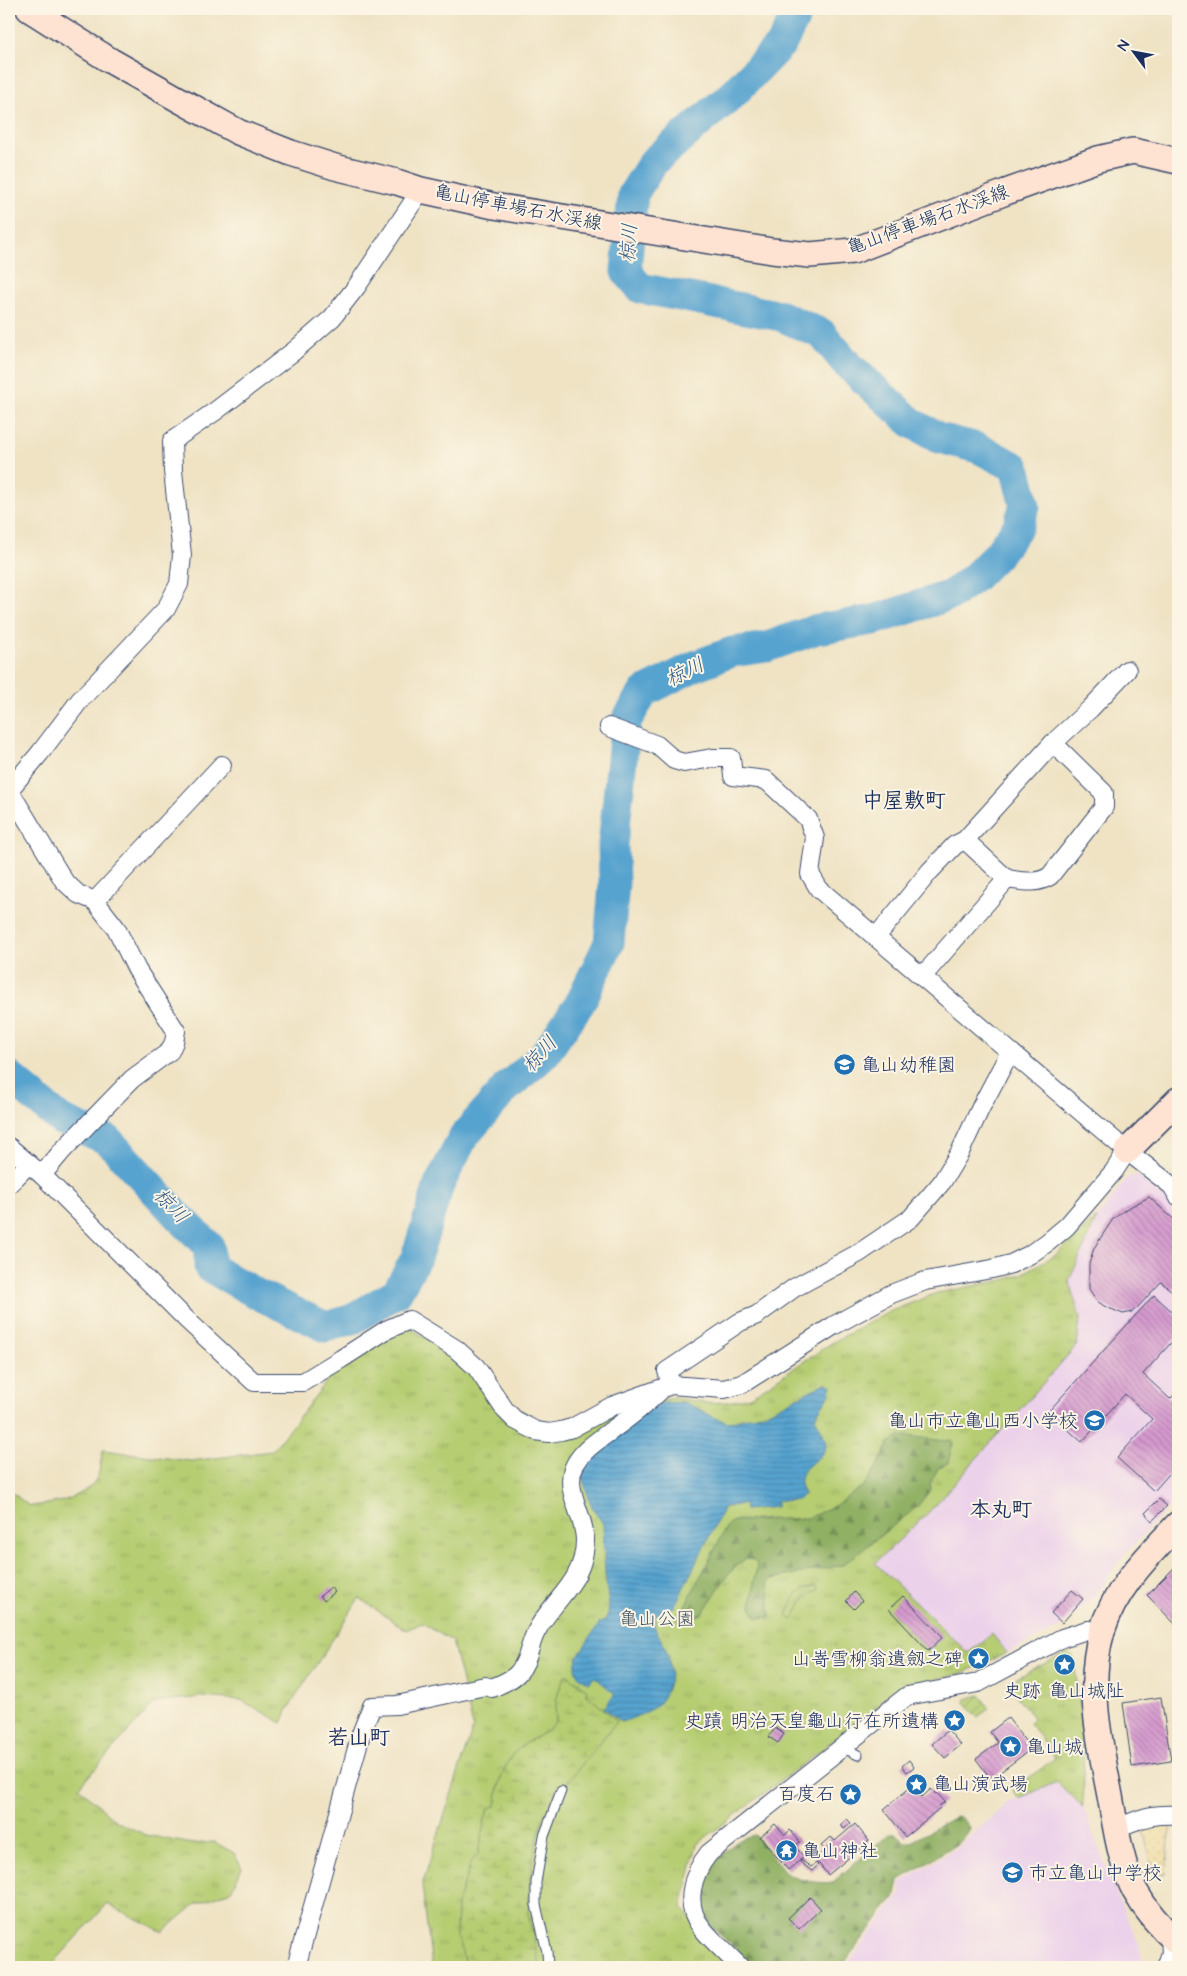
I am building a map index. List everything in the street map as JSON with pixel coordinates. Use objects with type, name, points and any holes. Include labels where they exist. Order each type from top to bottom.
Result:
[{"type":"main road","name":"亀山停車場石水渓線","points":[[29,9],[120,66],[238,132],[291,153],[335,167],[398,182],[421,190],[494,206],[654,233],[810,256],[853,251],[1098,159],[1133,151],[1178,161]]},
{"type":"main road","points":[[1127,1151],[1178,1100]]},
{"type":"main road","points":[[1174,1939],[1151,1915],[1135,1890],[1123,1858],[1097,1720],[1095,1672],[1102,1631],[1112,1607],[1132,1576],[1178,1524]]},
{"type":"street","points":[[42,1175],[102,1108],[132,1080],[170,1051],[176,1031],[137,970],[116,928],[95,902],[78,894],[64,881],[10,784],[40,753],[80,700],[166,609],[179,584],[182,555],[173,471],[172,441],[232,398],[332,318],[357,286],[421,190]]},
{"type":"street","points":[[876,937],[930,870],[955,845],[965,840],[1052,743],[1090,709],[1127,670]]},
{"type":"street","points":[[609,727],[657,745],[674,760],[684,764],[712,758],[731,758],[732,776],[766,780],[808,819],[815,838],[810,874],[819,889],[1127,1151],[1172,1186],[1178,1196]]},
{"type":"street","points":[[965,840],[1007,879],[1030,882],[1043,881],[1050,876],[1104,807],[1104,792],[1052,743]]},
{"type":"street","points":[[95,902],[222,765]]},
{"type":"street","points":[[922,977],[1007,879]]},
{"type":"street","points":[[296,1967],[361,1734],[372,1706],[397,1705],[485,1686],[492,1688],[518,1674],[527,1660],[535,1633],[547,1613],[572,1584],[580,1564],[585,1540],[571,1483],[575,1464],[589,1448],[666,1387],[667,1371],[740,1322],[757,1315],[794,1288],[859,1252],[911,1218],[942,1182],[956,1159],[1010,1052]]},
{"type":"street","points":[[9,1147],[42,1175],[188,1321],[254,1382],[302,1382],[386,1330],[409,1320],[456,1349],[476,1367],[505,1410],[515,1420],[536,1431],[549,1433],[567,1430],[612,1406],[666,1387],[724,1389],[742,1384],[833,1326],[891,1294],[925,1280],[1011,1264],[1048,1242],[1067,1226],[1114,1171],[1127,1151]]},
{"type":"street","points":[[9,1184],[29,1164]]},
{"type":"street","points":[[740,1967],[701,1927],[695,1914],[692,1901],[693,1880],[700,1864],[709,1853],[907,1696],[978,1683],[1062,1638],[1086,1630],[1102,1631]]},
{"type":"street","points":[[1116,1828],[1145,1816],[1159,1814],[1178,1815]]},
{"type":"street","points":[[1166,1967],[1174,1939]]},
{"type":"lane","points":[[841,1747],[858,1755]]},
{"type":"lane","points":[[548,1967],[547,1952],[536,1905],[537,1867],[544,1836],[561,1791]]},
{"type":"shaded area","name":"亀山市立亀山西小学校","points":[[1138,1175],[1178,1211],[1178,1497],[1121,1558],[1098,1593],[1062,1626],[1007,1653],[992,1634],[968,1653],[875,1563],[929,1512],[1077,1345],[1080,1318],[1069,1281],[1097,1218],[1128,1177]]},
{"type":"shaded area","name":"市立亀山中学校","points":[[1057,1782],[1083,1807],[1117,1895],[1139,1944],[1144,1967],[845,1967],[902,1892],[900,1883],[961,1845],[1007,1803]]},
{"type":"green space","name":"亀山公園","points":[[1097,1218],[1069,1281],[1080,1318],[1077,1345],[929,1512],[875,1563],[968,1653],[992,1634],[1007,1653],[960,1674],[907,1685],[697,1844],[682,1907],[726,1967],[432,1967],[422,1885],[473,1727],[452,1641],[422,1623],[406,1630],[359,1598],[288,1709],[282,1723],[241,1700],[202,1697],[155,1702],[79,1787],[117,1822],[146,1835],[192,1844],[214,1842],[234,1853],[242,1868],[231,1891],[196,1904],[163,1932],[107,1904],[50,1967],[20,1967],[9,1958],[9,1490],[29,1506],[47,1504],[73,1497],[88,1488],[97,1478],[103,1450],[191,1461],[272,1451],[335,1371],[388,1335],[411,1329],[450,1352],[532,1437],[636,1403],[675,1398],[706,1403],[728,1402],[750,1397],[833,1342],[891,1311],[937,1293],[1004,1280],[1022,1274],[1055,1255]]},
{"type":"green space","points":[[908,1436],[945,1441],[951,1440],[953,1442],[948,1463],[939,1467],[930,1483],[931,1489],[917,1507],[843,1565],[771,1579],[768,1582],[771,1617],[759,1618],[755,1616],[751,1606],[757,1564],[753,1560],[746,1558],[728,1574],[702,1614],[681,1622],[679,1621],[679,1617],[728,1524],[734,1521],[808,1518],[836,1505],[863,1486],[875,1470],[890,1442],[900,1437]]},
{"type":"green space","points":[[817,1585],[818,1589],[802,1601],[794,1618],[792,1620],[789,1618],[787,1615],[797,1595],[805,1589]]},
{"type":"green space","points":[[1067,1652],[1073,1656],[1080,1712],[1084,1768],[1083,1807],[1057,1782],[1019,1798],[1013,1790],[1055,1758],[1029,1723],[1034,1719],[1007,1683]]},
{"type":"green space","points":[[566,1674],[587,1690],[586,1694],[617,1721],[567,1783],[555,1794],[541,1824],[531,1868],[528,1913],[540,1967],[465,1967],[460,1942],[456,1937],[457,1903],[472,1861],[478,1854],[485,1819],[489,1808],[496,1806],[502,1775],[513,1754],[523,1745],[548,1730],[556,1721],[557,1696]]},
{"type":"green space","points":[[980,1695],[989,1709],[977,1717],[965,1702],[966,1699]]},
{"type":"green space","points":[[957,1816],[962,1818],[970,1830],[960,1842],[899,1880],[896,1895],[841,1967],[752,1967],[711,1926],[706,1918],[702,1899],[708,1871],[720,1856],[736,1842],[744,1838],[755,1835],[786,1873],[791,1876],[821,1883],[833,1882],[889,1834],[896,1834],[905,1842],[911,1842]]},
{"type":"sand","points":[[1171,1821],[1166,1874],[1159,1874],[1153,1870],[1143,1830],[1160,1822]]},
{"type":"water","points":[[826,1383],[832,1386],[828,1397],[815,1417],[824,1435],[826,1446],[819,1457],[803,1472],[800,1478],[800,1485],[804,1494],[798,1500],[776,1501],[776,1507],[745,1510],[744,1504],[724,1507],[674,1607],[656,1614],[655,1629],[669,1659],[670,1675],[666,1691],[653,1708],[622,1722],[604,1708],[615,1694],[595,1677],[588,1683],[578,1675],[575,1669],[577,1657],[599,1624],[605,1620],[609,1605],[605,1575],[603,1524],[591,1505],[581,1473],[591,1454],[651,1404],[683,1402],[715,1418],[728,1422],[768,1412]]},
{"type":"building","points":[[1149,1197],[1178,1223],[1178,1284],[1172,1291],[1161,1282],[1137,1308],[1132,1312],[1123,1314],[1097,1301],[1089,1289],[1089,1264],[1094,1248],[1113,1219],[1126,1209]]},
{"type":"building","points":[[1154,1295],[1178,1317],[1178,1335],[1143,1374],[1170,1399],[1177,1392],[1178,1394],[1178,1464],[1154,1491],[1117,1458],[1152,1419],[1125,1394],[1082,1442],[1048,1412]]},
{"type":"building","points":[[1159,1499],[1167,1506],[1152,1521],[1145,1513]]},
{"type":"building","points":[[1178,1564],[1178,1627],[1147,1595]]},
{"type":"building","points":[[331,1587],[335,1592],[324,1601],[320,1596]]},
{"type":"building","points":[[1072,1590],[1083,1599],[1062,1623],[1051,1613]]},
{"type":"building","points":[[854,1592],[862,1601],[854,1609],[846,1601]]},
{"type":"building","points":[[903,1596],[943,1637],[928,1651],[889,1609]]},
{"type":"building","points":[[1161,1697],[1171,1761],[1132,1767],[1123,1703]]},
{"type":"building","points":[[1008,1718],[1031,1749],[991,1779],[976,1759],[998,1743],[990,1732]]},
{"type":"building","points":[[775,1728],[784,1734],[778,1743],[769,1737]]},
{"type":"building","points":[[948,1730],[961,1745],[945,1758],[932,1744]]},
{"type":"building","points":[[909,1760],[914,1767],[907,1772],[902,1766]]},
{"type":"building","points":[[912,1786],[922,1797],[931,1789],[945,1802],[905,1837],[884,1809]]},
{"type":"building","points":[[847,1819],[851,1823],[844,1829],[840,1825]]},
{"type":"building","name":"亀山神社","points":[[775,1824],[785,1835],[790,1830],[800,1842],[795,1846],[804,1857],[788,1870],[760,1837]]},
{"type":"building","points":[[855,1824],[869,1841],[828,1875],[815,1859],[825,1850],[821,1846],[831,1837],[835,1841]]},
{"type":"building","points":[[801,1860],[811,1867],[816,1863],[818,1865],[812,1871],[800,1862]]},
{"type":"building","points":[[810,1897],[821,1909],[799,1929],[788,1918]]},
{"type":"waterway","name":"椋川","points":[[9,1076],[61,1120],[108,1140],[177,1215],[209,1246],[209,1267],[257,1294],[326,1327],[353,1319],[397,1292],[416,1258],[439,1185],[464,1136],[506,1088],[544,1055],[580,1003],[609,943],[614,883],[613,845],[626,721],[644,692],[697,665],[732,652],[767,647],[817,629],[874,620],[951,595],[974,578],[998,554],[1017,528],[1025,506],[1015,467],[978,448],[939,438],[912,423],[848,365],[822,334],[781,316],[640,288],[626,271],[633,194],[654,161],[732,95],[782,43],[799,9]]},
{"type":"place","name":"亀山幼稚園","points":[[845,1065]]},
{"type":"place","name":"亀山市立亀山西小学校","points":[[1094,1421]]},
{"type":"place","name":"山嵜雪柳翁遺劔之碑","points":[[979,1659]]},
{"type":"place","name":"史跡 亀山城阯","points":[[1064,1665]]},
{"type":"place","name":"史蹟 明治天皇龜山行在所遺構","points":[[955,1721]]},
{"type":"place","name":"亀山城","points":[[1010,1747]]},
{"type":"place","name":"亀山演武場","points":[[917,1784]]},
{"type":"place","name":"百度石","points":[[851,1794]]},
{"type":"place","name":"亀山神社","points":[[786,1851]]},
{"type":"place","name":"市立亀山中学校","points":[[1013,1873]]},
{"type":"district","name":"中屋敷町","points":[[904,800]]},
{"type":"district","name":"本丸町","points":[[1001,1509]]},
{"type":"district","name":"若山町","points":[[359,1737]]}]
